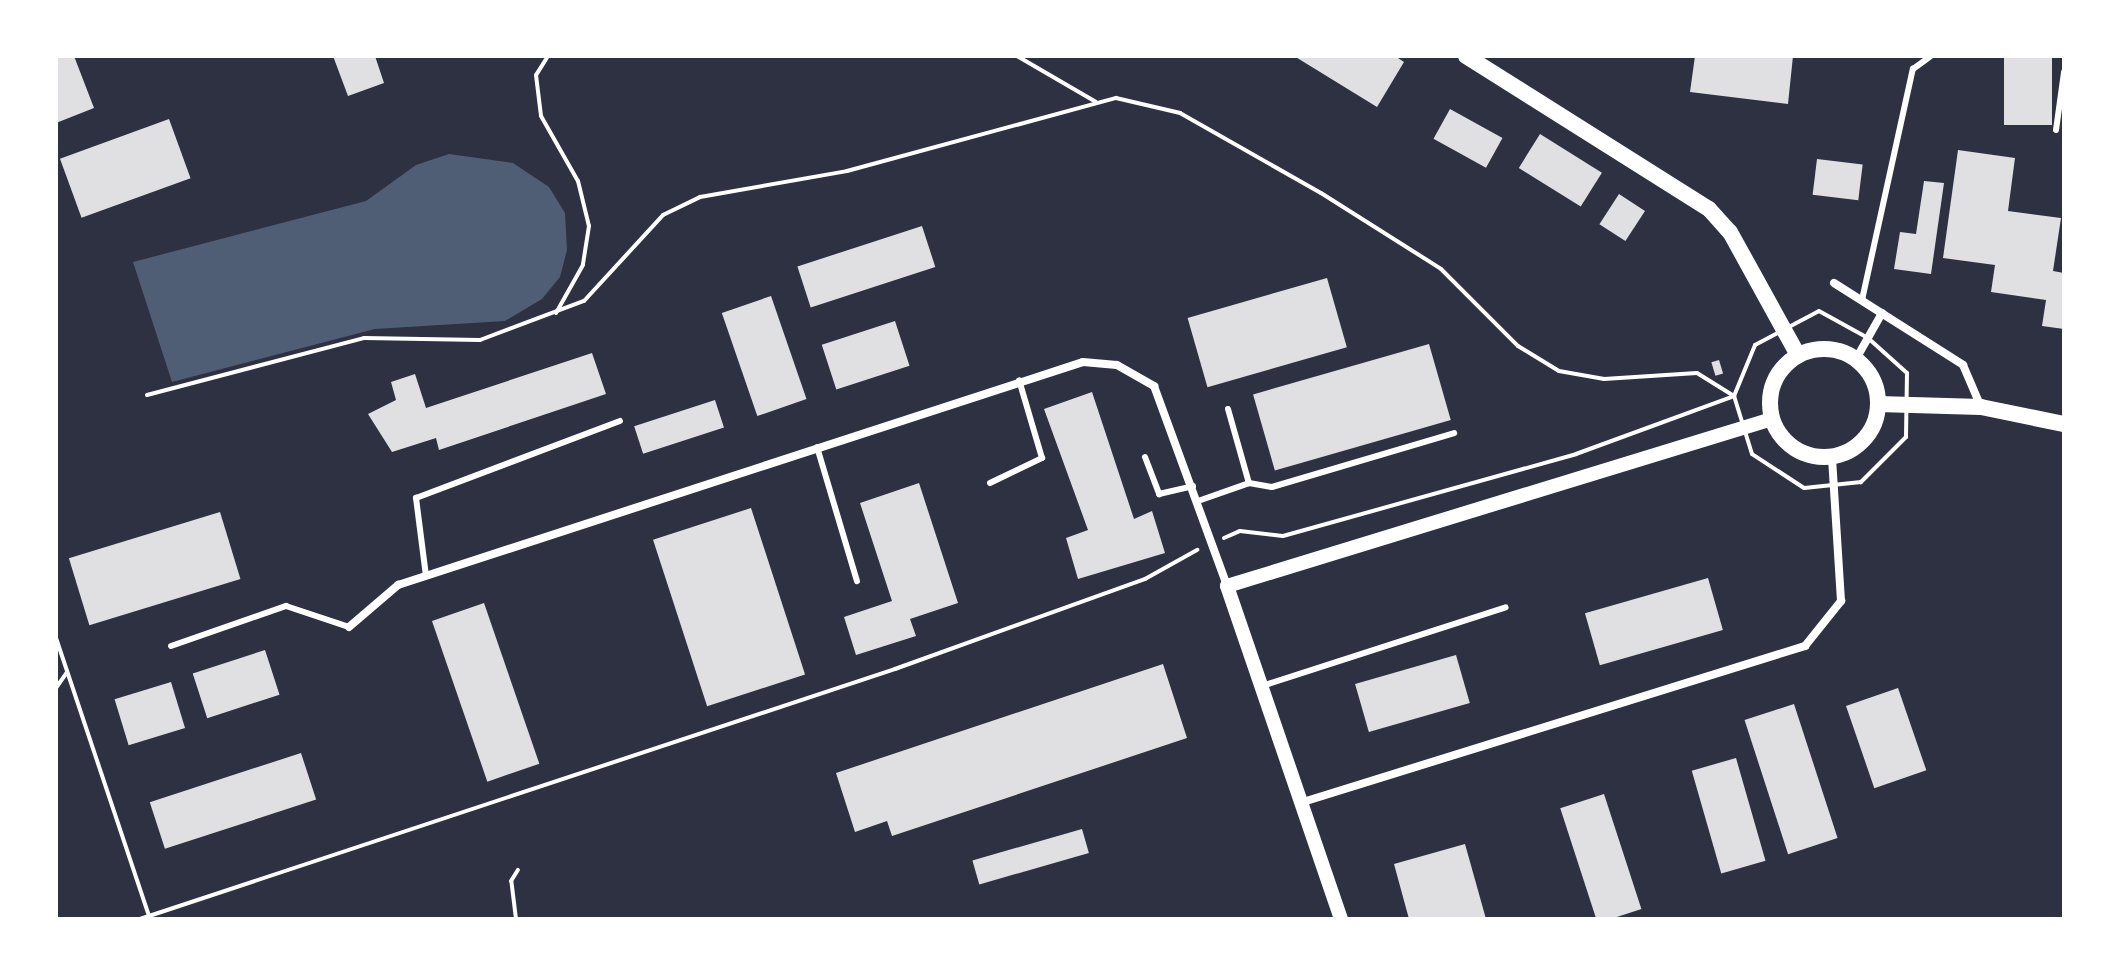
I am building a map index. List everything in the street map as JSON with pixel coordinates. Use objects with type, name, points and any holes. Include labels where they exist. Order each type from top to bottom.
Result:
[{"type":"main road","points":[[1466,56],[1709,209],[1730,232],[1798,355]]},
{"type":"main road","points":[[1827,348],[1856,359],[1868,371],[1878,404],[1869,432],[1832,456],[1802,452],[1772,419],[1773,382],[1798,355],[1827,348]]},
{"type":"main road","points":[[1878,404],[1981,407],[2064,424]]},
{"type":"street","points":[[1834,283],[1963,365],[1981,407]]},
{"type":"street","points":[[1856,359],[1882,313]]},
{"type":"street","points":[[349,627],[398,585],[1019,380],[1083,362],[1141,377],[1165,404],[1341,919]]},
{"type":"street","points":[[1227,586],[1772,419]]},
{"type":"street","points":[[1303,802],[1805,646],[1841,601],[1832,456]]},
{"type":"lane","points":[[1862,300],[1913,69],[1931,56]]},
{"type":"lane","points":[[2056,130],[2064,72]]},
{"type":"lane","points":[[990,483],[1042,458],[1019,380]]},
{"type":"lane","points":[[1228,409],[1249,483]]},
{"type":"lane","points":[[426,576],[416,498],[620,421]]},
{"type":"lane","points":[[1198,501],[1249,483],[1272,487],[1454,433]]},
{"type":"lane","points":[[817,447],[857,581]]},
{"type":"lane","points":[[1145,457],[1159,494],[1193,486]]},
{"type":"lane","points":[[171,646],[286,606],[349,627]]},
{"type":"lane","points":[[1262,686],[1506,607]]},
{"type":"path","points":[[548,56],[536,75],[541,116],[578,181],[589,226],[583,265],[555,315]]},
{"type":"path","points":[[1017,56],[1096,102]]},
{"type":"path","points":[[140,919],[895,669],[1145,579],[1240,531],[1283,536],[1576,454],[1734,396],[1755,345],[1819,311],[1868,338],[1907,373],[1908,404],[1906,437],[1861,482],[1804,488],[1752,454],[1734,396],[1697,373],[1604,379],[1559,371],[1518,346],[1441,269],[1321,193],[1180,113],[1149,101],[1096,102],[847,171],[700,197],[663,215],[608,281],[555,315],[444,345],[364,338],[147,395]]},
{"type":"path","points":[[56,638],[149,916]]},
{"type":"path","points":[[56,688],[67,672]]},
{"type":"path","points":[[516,919],[511,881],[518,870]]},
{"type":"water","points":[[449,154],[513,163],[549,187],[565,213],[567,250],[560,277],[542,299],[505,321],[375,329],[172,382],[133,262],[366,201],[416,165]]},
{"type":"building","points":[[74,56],[94,108],[56,123],[56,58]]},
{"type":"building","points":[[333,56],[375,56],[384,83],[348,96]]},
{"type":"building","points":[[1294,56],[1395,56],[1404,62],[1377,107]]},
{"type":"building","points":[[1695,56],[1793,56],[1788,104],[1690,92]]},
{"type":"building","points":[[2004,56],[2052,56],[2052,125],[2004,125]]},
{"type":"building","points":[[1450,109],[1502,138],[1486,168],[1434,139]]},
{"type":"building","points":[[169,119],[191,178],[82,218],[60,159]]},
{"type":"building","points":[[1540,134],[1602,173],[1581,207],[1519,168]]},
{"type":"building","points":[[1958,150],[2015,158],[2008,211],[2061,218],[2053,271],[2064,273],[2064,329],[2042,326],[2046,300],[1991,292],[1995,265],[1943,258]]},
{"type":"building","points":[[1817,159],[1863,165],[1858,200],[1813,195]]},
{"type":"building","points":[[1924,181],[1944,183],[1931,274],[1894,269],[1900,232],[1916,234]]},
{"type":"building","points":[[1619,194],[1645,211],[1625,241],[1599,224]]},
{"type":"building","points":[[922,226],[935,267],[811,307],[797,266]]},
{"type":"building","points":[[1327,278],[1347,347],[1207,387],[1188,318]]},
{"type":"building","points":[[771,296],[806,399],[757,416],[722,313]]},
{"type":"building","points":[[895,321],[910,366],[836,389],[822,345]]},
{"type":"building","points":[[1429,344],[1451,420],[1275,470],[1253,394]]},
{"type":"building","points":[[592,353],[606,394],[439,450],[436,438],[392,452],[368,414],[396,400],[391,382],[415,374],[426,408]]},
{"type":"building","points":[[1719,360],[1723,373],[1715,376],[1711,362]]},
{"type":"building","points":[[1092,392],[1134,519],[1152,511],[1165,553],[1078,579],[1066,538],[1088,530],[1044,409]]},
{"type":"building","points":[[715,400],[724,428],[643,454],[634,426]]},
{"type":"building","points":[[919,483],[958,603],[910,619],[916,636],[856,655],[844,617],[892,601],[860,503]]},
{"type":"building","points":[[751,508],[805,674],[707,706],[653,540]]},
{"type":"building","points":[[220,512],[240,579],[89,625],[69,558]]},
{"type":"building","points":[[1708,578],[1723,630],[1600,665],[1585,613]]},
{"type":"building","points":[[484,603],[539,764],[487,782],[432,621]]},
{"type":"building","points":[[265,650],[280,695],[207,718],[193,673]]},
{"type":"building","points":[[1456,655],[1470,703],[1369,732],[1355,684]]},
{"type":"building","points":[[1163,664],[1187,738],[892,836],[887,821],[855,832],[836,773]]},
{"type":"building","points":[[171,682],[185,728],[129,745],[115,699]]},
{"type":"building","points":[[1898,688],[1926,770],[1874,788],[1846,706]]},
{"type":"building","points":[[1794,704],[1838,838],[1788,854],[1745,720]]},
{"type":"building","points":[[301,753],[316,800],[165,849],[150,802]]},
{"type":"building","points":[[1736,758],[1765,861],[1721,874],[1692,771]]},
{"type":"building","points":[[1604,794],[1641,909],[1611,919],[1596,919],[1560,808]]},
{"type":"building","points":[[1082,829],[1089,853],[979,884],[972,860]]},
{"type":"building","points":[[1465,844],[1486,919],[1409,919],[1394,864]]}]
